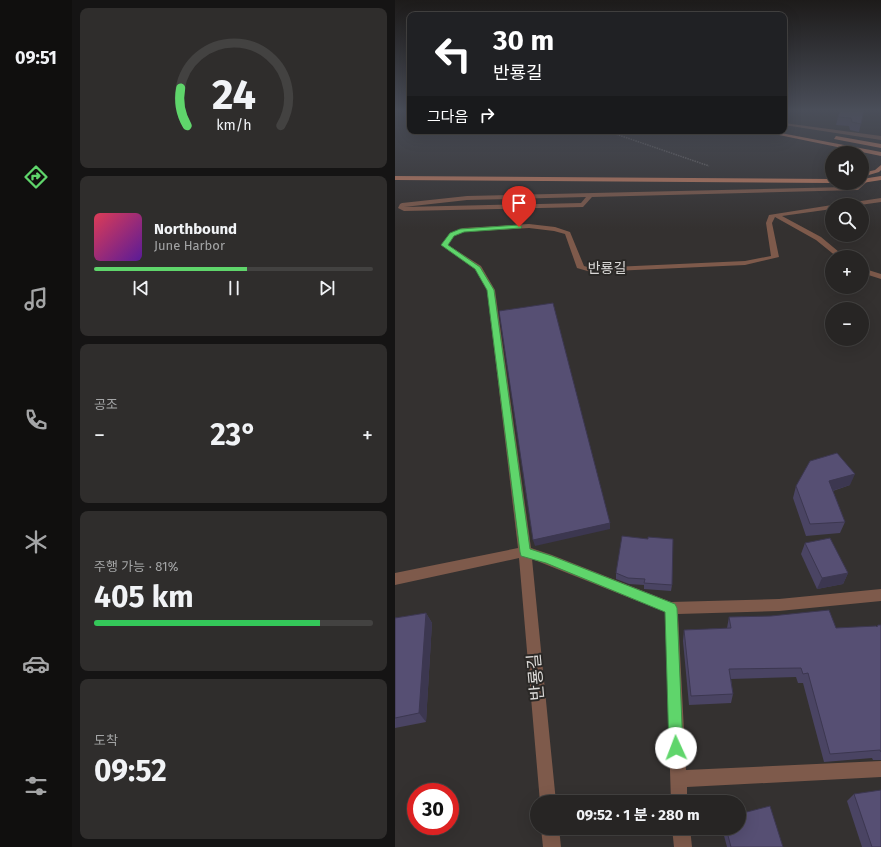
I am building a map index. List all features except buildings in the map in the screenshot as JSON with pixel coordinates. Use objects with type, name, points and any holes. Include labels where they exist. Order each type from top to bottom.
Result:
[{"type":"main road","points":[[869,152],[881,154]]},
{"type":"main road","points":[[869,154],[876,158],[881,164]]},
{"type":"main road","points":[[869,177],[881,167]]},
{"type":"main road","points":[[395,178],[825,181]]},
{"type":"main road","points":[[869,179],[881,178]]},
{"type":"main road","points":[[869,181],[881,182]]},
{"type":"street","points":[[398,209],[402,205],[467,198],[847,190]]},
{"type":"street","points":[[398,209],[583,205],[590,196]]},
{"type":"street","points":[[869,202],[881,200]]},
{"type":"street","points":[[775,216],[825,208]]},
{"type":"street","name":"반룡길","points":[[547,795],[525,552],[491,290],[477,268],[444,245],[452,234],[463,230],[533,226],[557,228],[568,232],[581,268],[591,270],[745,263],[775,257],[769,223],[771,216],[775,216]]},
{"type":"street","points":[[775,216],[819,238],[835,250]]},
{"type":"street","points":[[869,273],[881,277]]},
{"type":"street","points":[[395,579],[525,552],[548,559],[671,608],[779,605],[881,595]]},
{"type":"street","points":[[671,608],[678,795]]},
{"type":"street","points":[[677,779],[881,769]]},
{"type":"street","points":[[551,835],[552,847]]},
{"type":"street","points":[[682,835],[683,847]]},
{"type":"path","points":[[662,150],[711,166]]},
{"type":"route","points":[[519,227],[463,230],[452,234],[444,245],[477,268],[491,290],[525,552],[548,559],[671,608],[676,748]]}]
